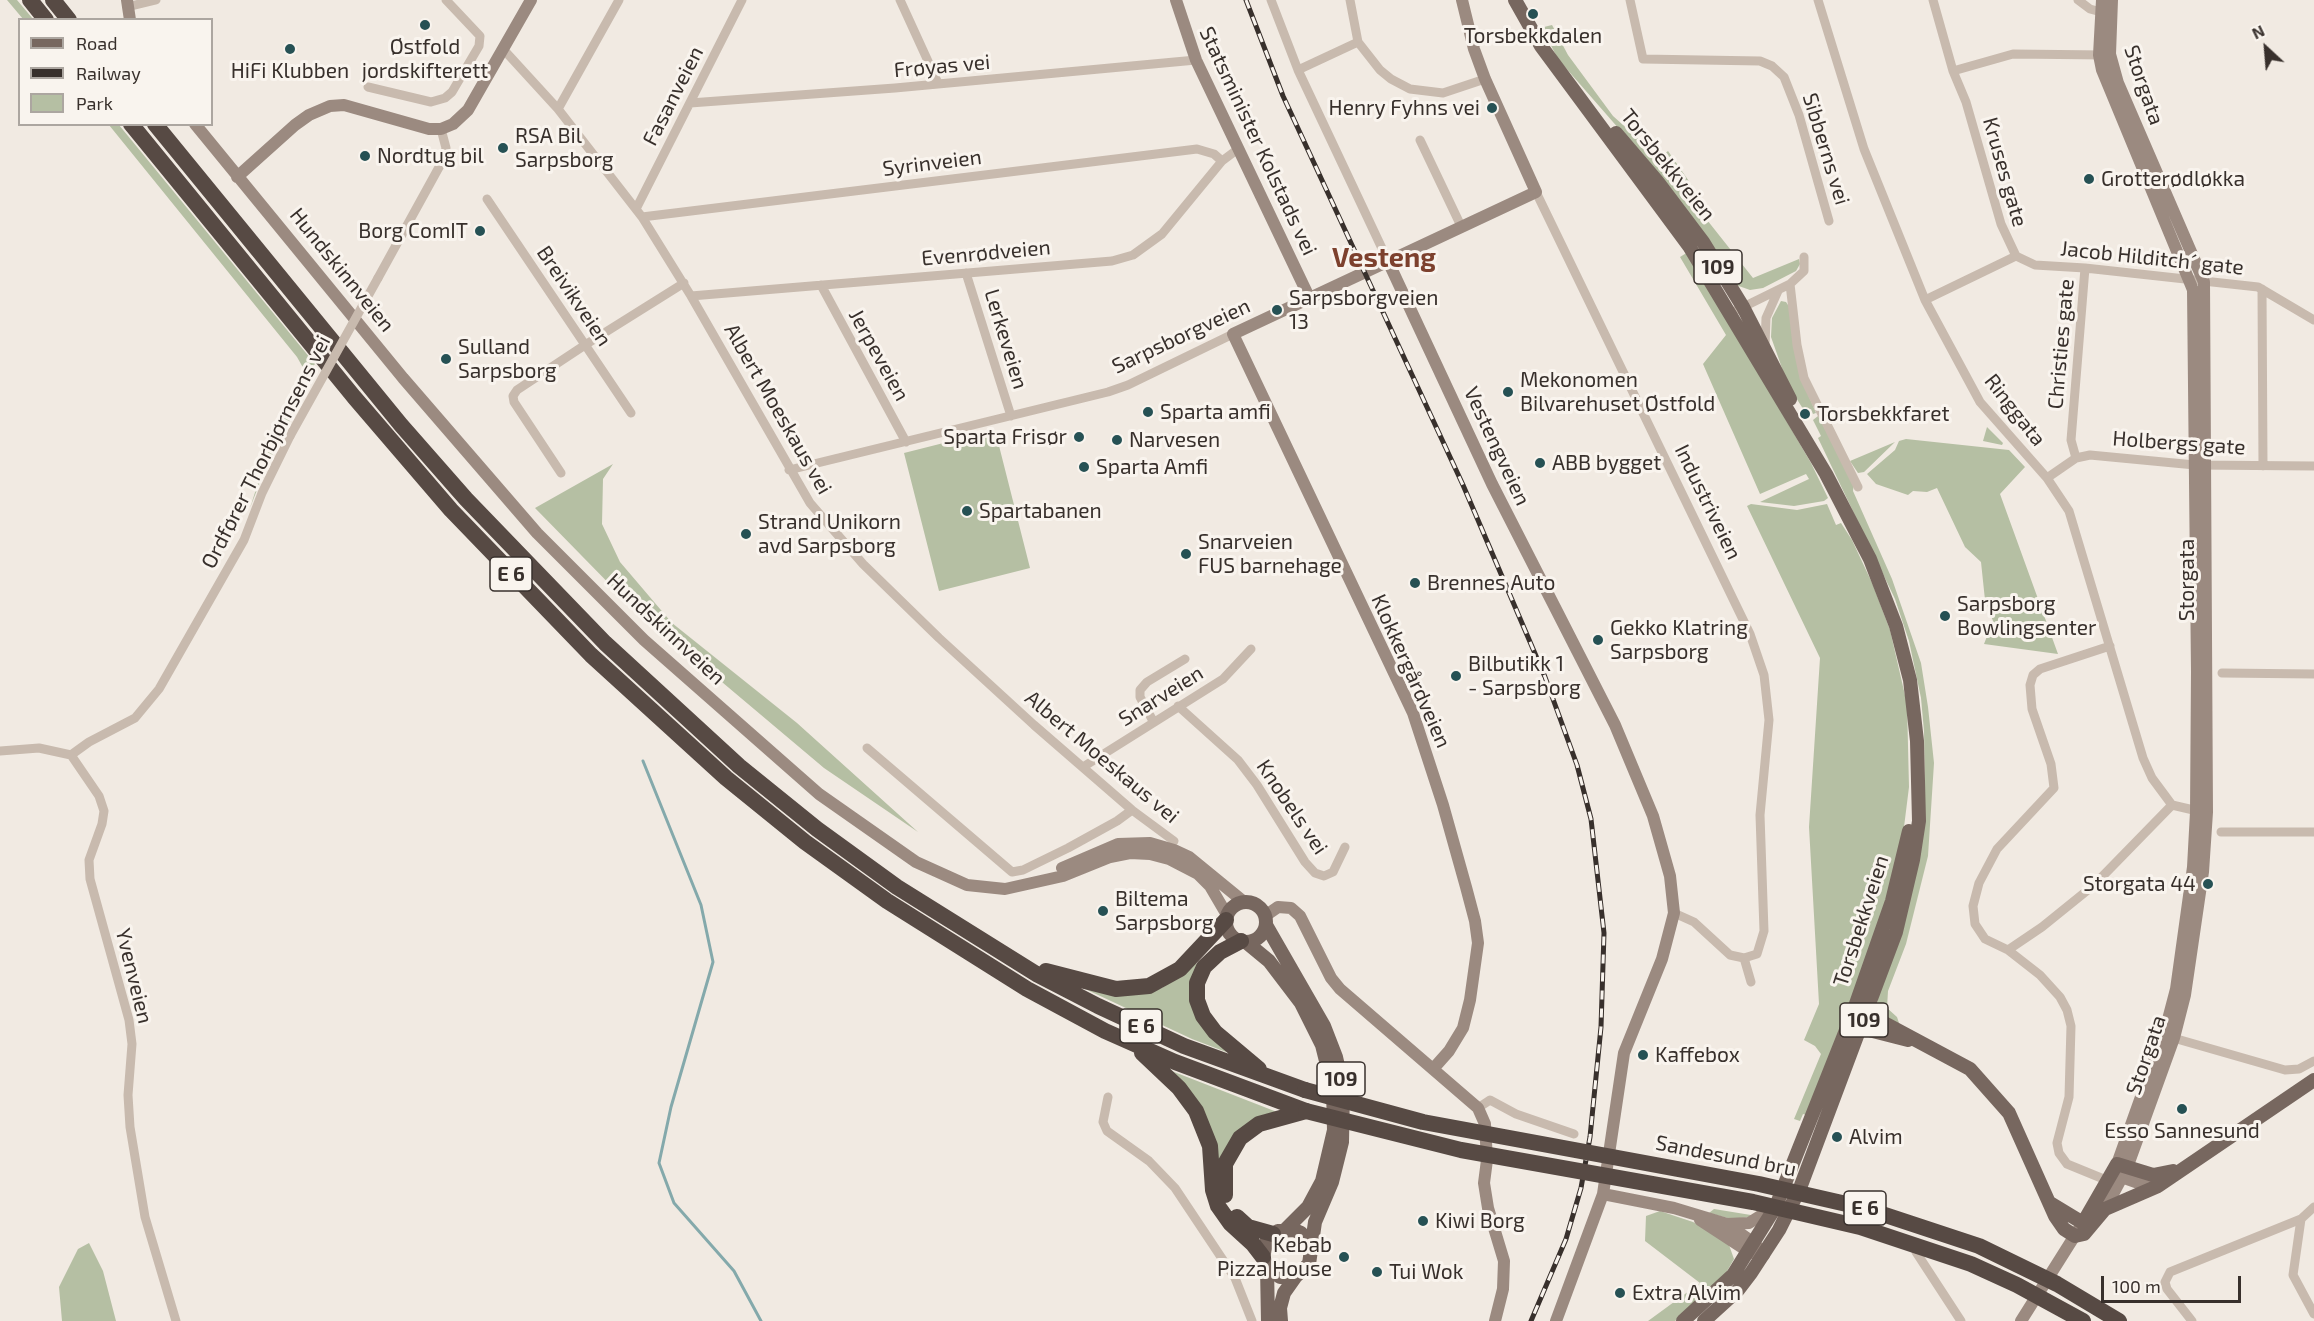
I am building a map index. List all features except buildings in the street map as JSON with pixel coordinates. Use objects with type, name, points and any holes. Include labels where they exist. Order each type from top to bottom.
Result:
[{"type":"highway","points":[[30,0],[44,18]]},
{"type":"highway","points":[[53,0],[67,18]]},
{"type":"highway","name":"E 6","points":[[133,126],[380,428],[451,510],[548,612],[662,722],[766,811],[886,901],[1027,989],[1130,1042],[1207,1075],[1306,1111]]},
{"type":"highway","name":"E 6","points":[[157,126],[433,462],[534,572],[605,643],[739,766],[817,829],[930,909],[1016,962],[1121,1018],[1271,1079]]},
{"type":"highway","name":"E 6","points":[[1016,962],[1103,987],[1138,989],[1160,983],[1180,969],[1226,918]]},
{"type":"highway","name":"E 6","points":[[1243,942],[1220,952],[1204,967],[1197,983],[1197,1000],[1203,1016],[1215,1032],[1271,1079]]},
{"type":"highway","name":"E 6","points":[[1130,1042],[1192,1104],[1208,1137],[1213,1190],[1218,1206],[1230,1224],[1253,1244],[1265,1262]]},
{"type":"highway","name":"Sandesund bru","points":[[1271,1079],[1447,1127],[1759,1184],[1864,1208],[1979,1246],[2057,1284],[2120,1321]]},
{"type":"highway","name":"E 6","points":[[1280,1231],[1248,1227],[1235,1215],[1225,1192],[1225,1164],[1233,1146],[1248,1131],[1268,1121],[1306,1111]]},
{"type":"highway","name":"Sandesund bru","points":[[1306,1111],[1442,1146],[1753,1202],[1860,1227],[1971,1264],[2017,1285],[2083,1321]]},
{"type":"main road","name":"Torsbekkveien","points":[[1515,0],[1541,46],[1669,217],[1765,351],[1813,443],[1826,474]]},
{"type":"main road","name":"Torsbekkveien","points":[[1683,1321],[1714,1295],[1756,1250],[1800,1188],[1896,932],[1909,880],[1919,821],[1917,741],[1910,680],[1896,626],[1870,559],[1737,310]]},
{"type":"main road","name":"Torsbekkveien","points":[[1704,1321],[1738,1290],[1776,1206],[1852,1015],[1903,860],[1917,773]]},
{"type":"main road","name":"109","points":[[1244,902],[1257,905],[1324,1026],[1336,1058],[1343,1088],[1344,1118],[1339,1156],[1315,1222],[1309,1264],[1296,1276],[1284,1293],[1280,1308],[1281,1321]]},
{"type":"main road","points":[[1226,918],[1232,907],[1244,902]]},
{"type":"main road","name":"109","points":[[1226,918],[1229,933],[1269,961],[1300,1003],[1322,1045],[1333,1089],[1334,1130],[1326,1169],[1308,1207],[1265,1244],[1268,1321]]},
{"type":"main road","points":[[1243,942],[1259,937],[1266,921]]},
{"type":"main road","name":"109","points":[[1916,1041],[1884,1036],[1861,1029],[1852,1015],[1867,1014],[1970,1068],[1992,1090],[2009,1113],[2055,1216],[2064,1229],[2081,1231]]},
{"type":"main road","points":[[2081,1231],[2105,1209],[2157,1186],[2314,1080]]},
{"type":"main road","points":[[2081,1231],[2118,1175],[2153,1175],[2185,1166]]},
{"type":"main road","points":[[1280,1231],[1301,1233],[1310,1245]]},
{"type":"main road","points":[[1265,1262],[1280,1277],[1296,1276]]},
{"type":"street","points":[[128,9],[156,0]]},
{"type":"street","points":[[368,87],[431,102],[440,101],[452,92],[479,46],[480,36],[446,0]]},
{"type":"street","points":[[237,177],[295,125],[309,115],[330,106],[344,105],[429,129],[441,129],[461,118],[504,50],[531,0]]},
{"type":"street","points":[[558,109],[619,0]]},
{"type":"street","name":"Fasanveien","points":[[636,209],[742,0]]},
{"type":"street","points":[[900,0],[938,83]]},
{"type":"street","name":"Statsminister Kolstads vei","points":[[1176,0],[1196,60],[1309,297]]},
{"type":"street","name":"Vestengveien","points":[[1271,0],[1298,70],[1492,484],[1627,753],[1661,838],[1670,876],[1674,913]]},
{"type":"street","points":[[1350,0],[1358,42],[1380,70],[1410,89],[1443,93],[1485,79]]},
{"type":"street","name":"Industriveien","points":[[1462,0],[1474,49],[1485,79],[1536,192],[1750,634],[1764,675],[1769,720],[1760,815],[1764,931],[1756,954],[1744,958]]},
{"type":"street","name":"Sibberns vei","points":[[1630,0],[1643,59],[1760,61],[1772,66],[1784,77],[1799,115],[1829,221]]},
{"type":"street","name":"Ringgata","points":[[1818,0],[1864,150],[1925,300],[1980,402],[2047,478],[2069,511],[2143,758],[2152,778],[2172,805]]},
{"type":"street","name":"Kruses gate","points":[[1925,300],[2016,256],[2001,224],[1966,102],[1953,71],[1933,0]]},
{"type":"street","points":[[2078,0],[2104,9]]},
{"type":"street","name":"Storgata","points":[[2105,1209],[2185,995],[2196,928],[2202,812],[2198,281],[2105,55],[2104,9],[2112,0]]},
{"type":"street","points":[[1298,70],[1358,42]]},
{"type":"street","name":"Albert Moeskaus vei","points":[[504,50],[558,109],[642,217],[684,283],[789,470],[810,503],[863,564],[939,638],[1132,810],[1174,841]]},
{"type":"street","points":[[1953,71],[2013,54],[2105,55]]},
{"type":"street","name":"Frøyas vei","points":[[690,104],[1196,60]]},
{"type":"street","name":"Hundskinnveien","points":[[197,126],[403,378],[537,533],[644,640],[819,794],[916,862],[967,885],[997,890],[1063,876],[1110,856],[1130,853],[1150,854],[1169,859],[1198,874],[1210,886],[1226,918]]},
{"type":"street","name":"Ordfører Thorbjørnsens vei","points":[[71,755],[89,742],[135,718],[159,689],[244,540],[262,492],[290,436],[442,160],[446,148],[441,129]]},
{"type":"street","points":[[1420,140],[1461,226]]},
{"type":"street","name":"Syrinveien","points":[[642,217],[1197,149],[1214,154],[1221,161]]},
{"type":"street","name":"Evenrødveien","points":[[691,296],[1112,261],[1133,255],[1162,234],[1221,161],[1238,149]]},
{"type":"street","name":"Sarpsborgveien","points":[[789,470],[1128,385],[1387,259],[1536,192]]},
{"type":"street","name":"Breivikveien","points":[[487,199],[631,413]]},
{"type":"street","name":"Jacob Hilditch´ gate","points":[[2016,256],[2035,265],[2246,285],[2262,289],[2314,320]]},
{"type":"street","points":[[1737,310],[1790,284],[1804,271],[1804,257]]},
{"type":"street","name":"Christies gate","points":[[2076,458],[2071,440],[2085,268]]},
{"type":"street","name":"Lerkeveien","points":[[966,273],[1011,416]]},
{"type":"street","points":[[561,473],[514,402],[513,396],[517,390],[585,345],[684,283]]},
{"type":"street","points":[[1790,284],[1799,362],[1804,378],[1858,487]]},
{"type":"street","name":"Jerpeveien","points":[[821,285],[906,442]]},
{"type":"street","points":[[2262,289],[2263,466]]},
{"type":"street","name":"Torsbekkveien","points":[[1765,351],[1766,318],[1778,291]]},
{"type":"street","name":"Klokkergårdveien","points":[[1233,334],[1413,713],[1440,795],[1469,898],[1478,943],[1470,1000],[1463,1028],[1449,1051],[1433,1069]]},
{"type":"street","name":"Holbergs gate","points":[[2076,458],[2090,455],[2200,465],[2314,466]]},
{"type":"street","points":[[2047,478],[2076,458]]},
{"type":"street","points":[[2109,646],[2040,669],[2033,675],[2030,685],[2032,709],[2051,764],[2054,788],[1997,849],[1979,883],[1973,906],[1976,924],[1985,939],[2008,950],[2040,975],[2060,997],[2069,1018],[2069,1097],[2057,1143],[2059,1154],[2067,1164],[2118,1175],[2144,1185],[2157,1186]]},
{"type":"street","name":"Snarveien","points":[[1083,767],[1223,679],[1251,649]]},
{"type":"street","points":[[1153,721],[1140,697],[1140,690],[1185,658]]},
{"type":"street","points":[[2222,673],[2314,674]]},
{"type":"street","name":"Knobels vei","points":[[1178,706],[1238,760],[1257,785],[1305,862],[1315,873],[1324,876],[1332,872],[1345,847]]},
{"type":"street","points":[[0,751],[39,748],[71,755]]},
{"type":"street","points":[[867,748],[1012,872],[1023,870],[1068,848],[1117,821],[1132,810]]},
{"type":"street","name":"Yvenveien","points":[[71,755],[99,796],[104,811],[89,860],[90,879],[129,1020],[132,1044],[129,1087],[130,1127],[145,1217],[176,1321]]},
{"type":"street","points":[[2008,950],[2042,927],[2094,885],[2172,805],[2202,812]]},
{"type":"street","points":[[2222,831],[2314,832]]},
{"type":"street","points":[[1043,880],[1106,847],[1128,842],[1150,843],[1189,857],[1244,902]]},
{"type":"street","points":[[1266,921],[1278,907],[1291,908],[1300,916],[1331,978],[1340,989],[1478,1108],[1485,1124],[1487,1160],[1484,1183],[1488,1208],[1504,1261],[1501,1305],[1496,1321]]},
{"type":"street","points":[[1556,1321],[1602,1194],[1623,1053],[1662,959],[1674,913],[1694,922],[1730,955],[1744,958],[1751,982]]},
{"type":"street","points":[[2169,1036],[2284,1070],[2299,1069],[2314,1061]]},
{"type":"street","points":[[1108,1097],[1103,1122],[1107,1131],[1149,1161],[1175,1188],[1235,1278],[1252,1321]]},
{"type":"street","points":[[1478,1108],[1490,1101],[1516,1114],[1574,1134]]},
{"type":"street","points":[[1602,1194],[1674,1208],[1726,1224],[1749,1223],[1776,1206]]},
{"type":"street","points":[[2192,1321],[2167,1289],[2165,1282],[2170,1272],[2301,1219],[2314,1207]]},
{"type":"street","points":[[1694,1215],[1756,1250]]},
{"type":"street","points":[[2301,1219],[2294,1275],[2314,1314]]},
{"type":"street","points":[[1726,1224],[1756,1250]]},
{"type":"street","points":[[2021,1321],[2081,1231]]},
{"type":"street","points":[[1916,1252],[1960,1321]]},
{"type":"green space","points":[[7,0],[17,0],[32,18],[22,18]]},
{"type":"green space","points":[[1552,25],[1568,55],[1613,116],[1650,149],[1655,146],[1663,155],[1668,151],[1702,200],[1696,206],[1753,278],[1799,259],[1800,264],[1796,271],[1763,288],[1750,290],[1736,285],[1661,177],[1558,59],[1543,30],[1544,27]]},
{"type":"green space","points":[[110,126],[120,126],[315,364],[310,370],[314,375],[265,469],[250,508],[276,427],[308,378],[297,357]]},
{"type":"green space","points":[[1688,252],[1811,463],[1828,498],[1824,501],[1794,506],[1760,502],[1809,479],[1806,474],[1760,494],[1703,364],[1726,335],[1680,257]]},
{"type":"green space","points":[[1781,301],[1786,302],[1790,308],[1799,373],[1816,413],[1813,414],[1811,409],[1805,412],[1788,385],[1771,337],[1772,318]]},
{"type":"green space","points":[[1818,416],[1854,482],[1853,491],[1892,579],[1921,663],[1928,707],[1934,763],[1928,856],[1906,944],[1888,991],[1887,1008],[1897,1017],[1900,1026],[1879,1013],[1877,1003],[1925,791],[1921,698],[1909,641],[1895,599],[1818,438],[1821,436],[1813,420]]},
{"type":"green space","points":[[1987,427],[2003,443],[2002,445],[1983,441]]},
{"type":"green space","name":"Spartabanen","points":[[995,430],[1030,568],[939,591],[904,453]]},
{"type":"green space","points":[[1906,439],[2009,450],[2025,467],[2000,494],[2058,654],[1984,644],[1993,621],[1985,600],[1981,562],[1965,547],[1937,488],[1927,492],[1913,491],[1908,495],[1876,484],[1867,474],[1895,450],[1899,441]]},
{"type":"green space","points":[[1895,442],[1864,472],[1858,473],[1850,461]]},
{"type":"green space","points":[[613,464],[603,479],[602,524],[620,562],[672,623],[797,723],[918,832],[824,768],[627,602],[535,508]]},
{"type":"green space","points":[[1751,504],[1797,510],[1827,504],[1836,525],[1841,523],[1852,540],[1873,585],[1890,630],[1907,704],[1909,787],[1902,843],[1872,948],[1806,1115],[1803,1114],[1800,1121],[1794,1119],[1821,1054],[1815,1046],[1804,1040],[1819,1004],[1809,827],[1820,658],[1747,506]]},
{"type":"green space","points":[[1195,962],[1199,966],[1191,983],[1234,1055],[1192,1039],[1081,987],[1143,994],[1162,988]]},
{"type":"green space","points":[[1169,1070],[1277,1112],[1221,1162],[1216,1161]]},
{"type":"green space","points":[[1714,1209],[1757,1216],[1731,1219],[1709,1213]]},
{"type":"green space","points":[[1660,1211],[1693,1222],[1713,1233],[1729,1245],[1734,1259],[1723,1278],[1675,1321],[1648,1321],[1700,1283],[1645,1241],[1646,1216]]},
{"type":"green space","points":[[89,1243],[103,1271],[116,1321],[62,1321],[59,1287],[78,1249]]},
{"type":"waterway","points":[[643,761],[701,905],[713,962],[671,1107],[659,1163],[674,1203],[734,1271],[761,1321]]},
{"type":"railway","points":[[1246,0],[1283,96],[1463,485],[1545,677],[1577,765],[1591,819],[1604,933],[1601,1027],[1590,1137],[1581,1188],[1566,1239],[1531,1321]]},
{"type":"place","name":"Torsbekkdalen","points":[[1533,14]]},
{"type":"place","name":"Østfold jordskifterett","points":[[425,25]]},
{"type":"place","name":"HiFi Klubben","points":[[290,49]]},
{"type":"place","name":"Henry Fyhns vei","points":[[1492,108]]},
{"type":"place","name":"RSA Bil Sarpsborg","points":[[503,148]]},
{"type":"place","name":"Nordtug bil","points":[[365,156]]},
{"type":"place","name":"Grotterødløkka","points":[[2089,179]]},
{"type":"place","name":"Borg ComIT","points":[[480,231]]},
{"type":"place","name":"Sarpsborgveien 13","points":[[1277,310]]},
{"type":"place","name":"Sulland Sarpsborg","points":[[446,359]]},
{"type":"place","name":"Mekonomen Bilvarehuset Østfold","points":[[1508,392]]},
{"type":"place","name":"Sparta amfi","points":[[1148,412]]},
{"type":"place","name":"Torsbekkfaret","points":[[1805,414]]},
{"type":"place","name":"Sparta Frisør","points":[[1079,437]]},
{"type":"place","name":"Narvesen","points":[[1117,440]]},
{"type":"place","name":"ABB bygget","points":[[1540,463]]},
{"type":"place","name":"Sparta Amfi","points":[[1084,467]]},
{"type":"place","name":"Spartabanen","points":[[967,511]]},
{"type":"place","name":"Strand Unikorn avd Sarpsborg","points":[[746,534]]},
{"type":"place","name":"Snarveien FUS barnehage","points":[[1186,554]]},
{"type":"place","name":"Brennes Auto","points":[[1415,583]]},
{"type":"place","name":"Sarpsborg Bowlingsenter","points":[[1945,616]]},
{"type":"place","name":"Gekko Klatring Sarpsborg","points":[[1598,640]]},
{"type":"place","name":"Bilbutikk 1 - Sarpsborg","points":[[1456,676]]},
{"type":"place","name":"Storgata 44","points":[[2208,884]]},
{"type":"place","name":"Biltema Sarpsborg","points":[[1103,911]]},
{"type":"place","name":"Kaffebox","points":[[1643,1055]]},
{"type":"place","name":"Esso Sannesund","points":[[2182,1109]]},
{"type":"place","name":"Alvim","points":[[1837,1137]]},
{"type":"place","name":"Kiwi Borg","points":[[1423,1221]]},
{"type":"place","name":"Kebab Pizza House","points":[[1344,1257]]},
{"type":"place","name":"Tui Wok","points":[[1377,1272]]},
{"type":"place","name":"Extra Alvim","points":[[1620,1293]]},
{"type":"district","name":"Vesteng","points":[[1384,258]]}]
